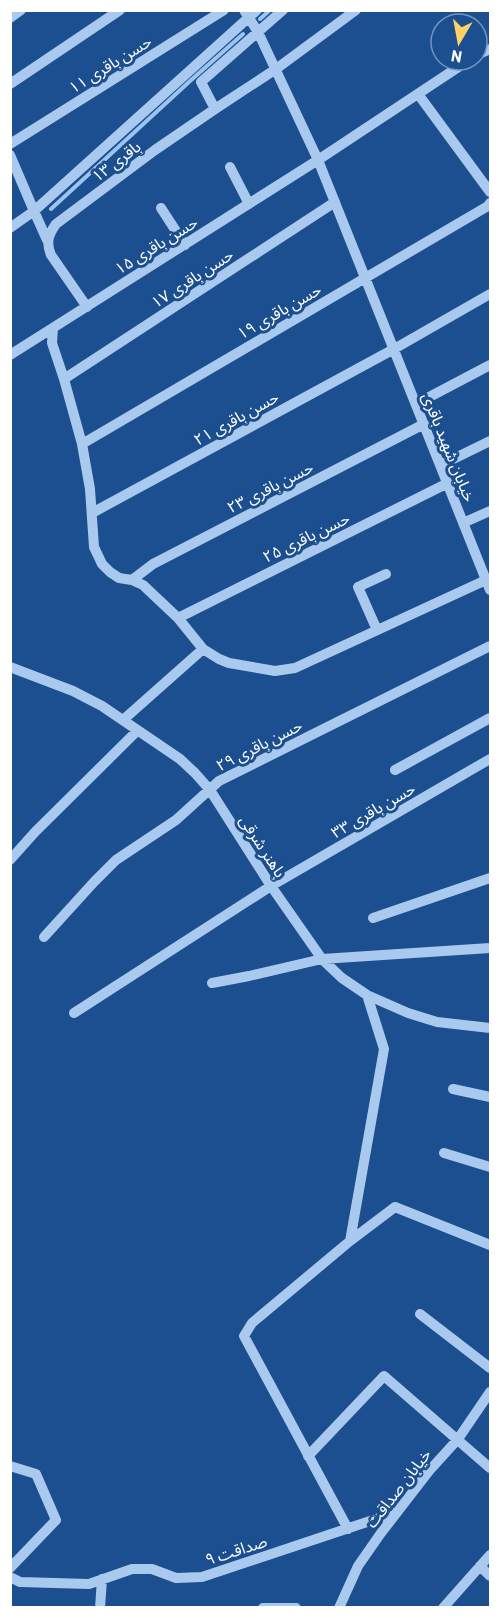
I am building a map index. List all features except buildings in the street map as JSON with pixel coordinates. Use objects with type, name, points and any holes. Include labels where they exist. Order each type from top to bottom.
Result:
[{"type":"street","points":[[10,18],[21,10]]},
{"type":"street","points":[[10,84],[120,10]]},
{"type":"street","name":"حسن باقری ۱۱","points":[[10,144],[224,10]]},
{"type":"street","points":[[214,109],[201,82],[283,10]]},
{"type":"street","name":"باقری ۱۳","points":[[47,240],[56,224],[155,150],[276,69],[356,10]]},
{"type":"street","points":[[250,13],[318,160]]},
{"type":"street","name":"باقری ۱۳","points":[[10,228],[34,211],[250,13]]},
{"type":"street","name":"حسن باقری ۱۵","points":[[10,355],[318,160],[451,72]]},
{"type":"street","points":[[418,94],[490,192]]},
{"type":"street","points":[[10,155],[47,240],[51,255],[87,307]]},
{"type":"street","name":"خیابان شهید باقری","points":[[318,160],[488,585]]},
{"type":"street","points":[[230,167],[249,204]]},
{"type":"street","name":"حسن باقری ۱۷","points":[[64,379],[335,202]]},
{"type":"street","name":"حسن باقری ۱۹","points":[[82,444],[488,207],[490,203]]},
{"type":"street","points":[[161,208],[185,245]]},
{"type":"street","name":"حسن باقری ۲۱","points":[[92,513],[394,349],[490,294]]},
{"type":"street","points":[[53,328],[52,343],[82,444],[90,489],[94,547],[102,564],[119,578],[132,580],[142,585],[178,618],[203,649],[219,659],[229,663],[275,671],[295,668],[377,630],[488,585]]},
{"type":"street","points":[[416,404],[490,365]]},
{"type":"street","name":"حسن باقری ۲۳","points":[[132,580],[153,564],[424,424]]},
{"type":"street","points":[[441,465],[490,441]]},
{"type":"street","name":"حسن باقری ۲۵","points":[[178,618],[448,483]]},
{"type":"street","points":[[464,523],[490,512]]},
{"type":"street","points":[[377,630],[358,588],[386,574]]},
{"type":"street","name":"حسن باقری ۲۹","points":[[44,937],[116,860],[177,820],[219,781],[490,646]]},
{"type":"street","points":[[123,720],[203,649]]},
{"type":"street","name":"باهنر شرقی","points":[[10,667],[73,691],[102,706],[180,759],[195,773],[210,790],[271,886],[322,959],[342,978],[367,995],[408,1013],[437,1022],[490,1028]]},
{"type":"street","points":[[395,770],[490,718]]},
{"type":"street","points":[[10,860],[35,832],[137,731]]},
{"type":"street","name":"حسن باقری ۳۳","points":[[74,1013],[271,886],[490,759]]},
{"type":"street","points":[[374,918],[490,878]]},
{"type":"street","points":[[212,983],[322,959],[490,948]]},
{"type":"street","points":[[350,1241],[384,1049],[367,995]]},
{"type":"street","points":[[453,1089],[490,1097]]},
{"type":"street","points":[[444,1153],[490,1167]]},
{"type":"street","points":[[348,1529],[244,1336],[252,1323],[350,1241],[395,1207],[490,1245]]},
{"type":"street","points":[[420,1314],[490,1368]]},
{"type":"street","points":[[309,1456],[384,1376],[490,1468]]},
{"type":"street","name":"خیابان صداقت","points":[[339,1608],[358,1566],[429,1471],[458,1439],[490,1392]]},
{"type":"street","points":[[10,1466],[36,1474],[56,1520],[10,1568]]},
{"type":"street","name":"صداقت ۹","points":[[10,1577],[20,1582],[89,1584],[132,1569],[152,1569],[176,1578],[202,1577],[397,1512]]},
{"type":"street","points":[[443,1608],[490,1556]]},
{"type":"street","points":[[480,1566],[490,1576]]},
{"type":"street","points":[[100,1608],[102,1579]]},
{"type":"street","points":[[263,1608],[266,1606],[296,1608]]},
{"type":"waterway","points":[[260,19],[270,10]]},
{"type":"waterway","points":[[51,209],[243,34]]}]
